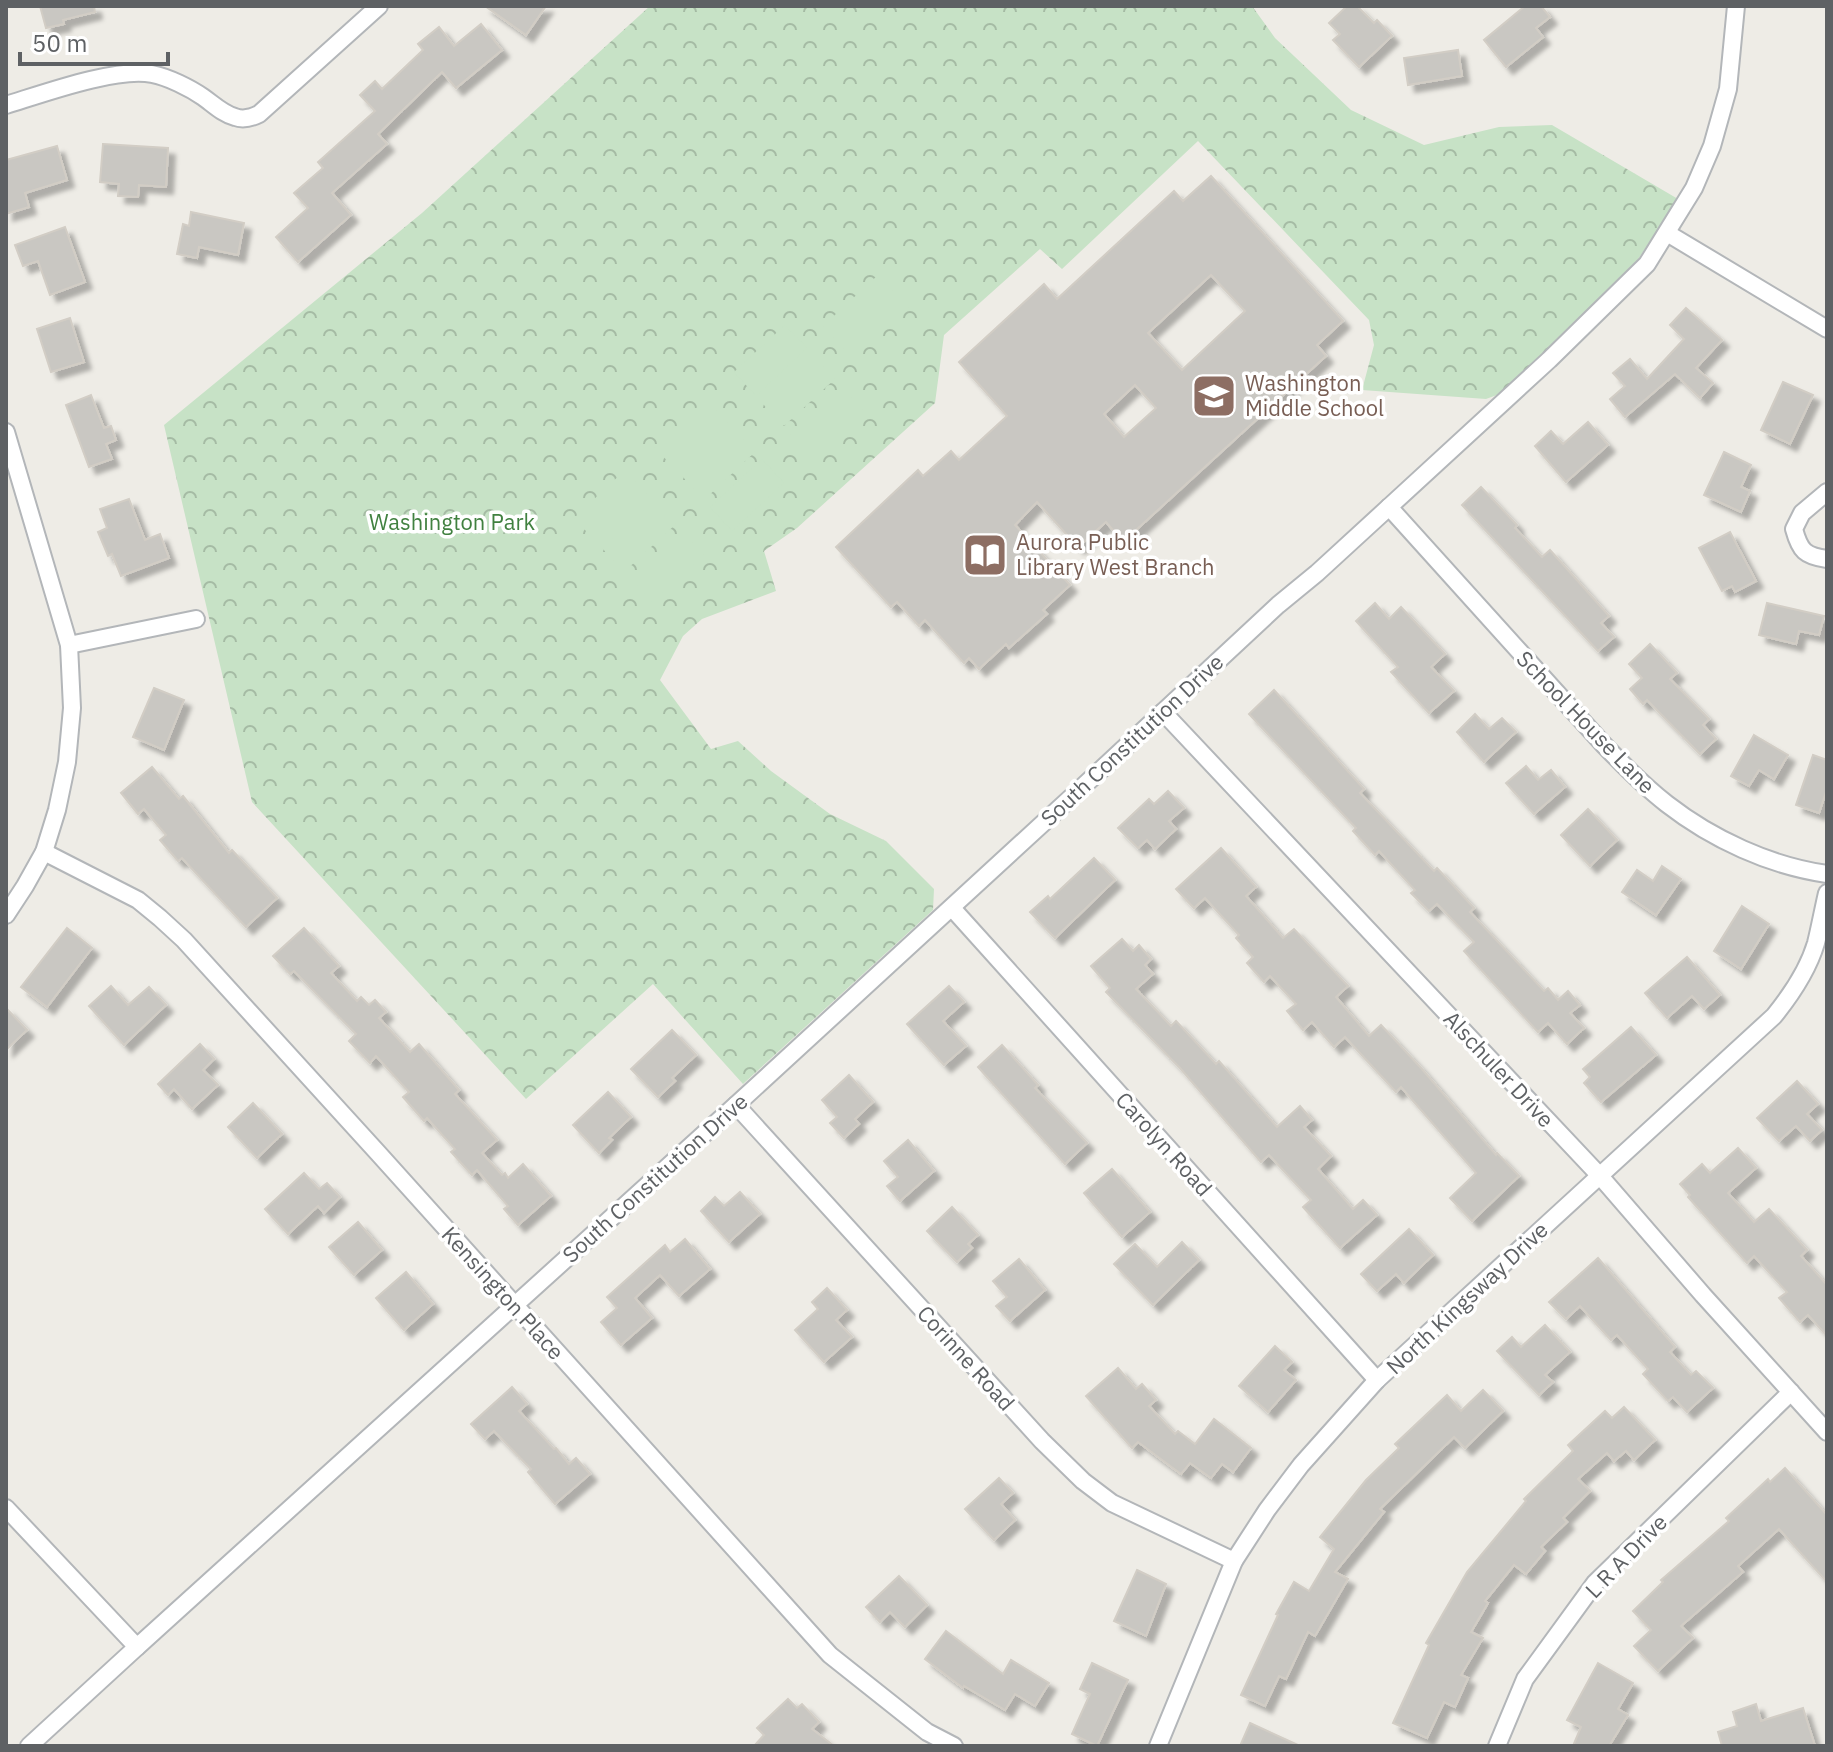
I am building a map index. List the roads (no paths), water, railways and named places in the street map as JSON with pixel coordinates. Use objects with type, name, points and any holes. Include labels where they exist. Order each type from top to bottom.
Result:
[{"type":"street","points":[[6,105],[101,78],[128,73],[153,74],[200,94],[231,117],[251,117],[259,114],[379,6]]},
{"type":"street","name":"South Constitution Drive","points":[[29,1746],[952,908],[1278,605],[1317,573],[1549,360],[1647,264],[1694,188],[1712,146],[1728,89],[1736,6]]},
{"type":"street","points":[[1667,233],[1827,329]]},
{"type":"street","points":[[6,432],[69,645],[72,708],[67,762],[44,852],[6,915]]},
{"type":"street","points":[[1827,492],[1802,513],[1794,529],[1799,545],[1810,557],[1827,559]]},
{"type":"street","name":"School House Lane","points":[[1389,507],[1603,744],[1667,804],[1713,834],[1745,849],[1827,874]]},
{"type":"street","points":[[69,645],[196,619]]},
{"type":"street","name":"Alschuler Drive","points":[[1163,712],[1600,1176],[1827,1432]]},
{"type":"street","name":"Kensington Place","points":[[44,852],[138,900],[184,940],[830,1655],[927,1732],[954,1746]]},
{"type":"street","name":"North Kingsway Drive","points":[[1158,1746],[1234,1561],[1301,1465],[1377,1380],[1760,1030],[1786,1002],[1815,946],[1827,893]]},
{"type":"street","name":"Carolyn Road","points":[[952,908],[1377,1380]]},
{"type":"street","name":"Corinne Road","points":[[736,1105],[1042,1441],[1083,1481],[1112,1503],[1234,1561]]},
{"type":"street","name":"L R A Drive","points":[[1497,1746],[1525,1679],[1595,1583],[1791,1392]]},
{"type":"street","points":[[6,1508],[137,1647]]},
{"type":"place","name":"Washington Middle School","points":[[1214,396]]},
{"type":"place","name":"Aurora Public Library West Branch","points":[[985,555]]},
{"type":"park label","name":"Washington Park","points":[[452,522]]}]
